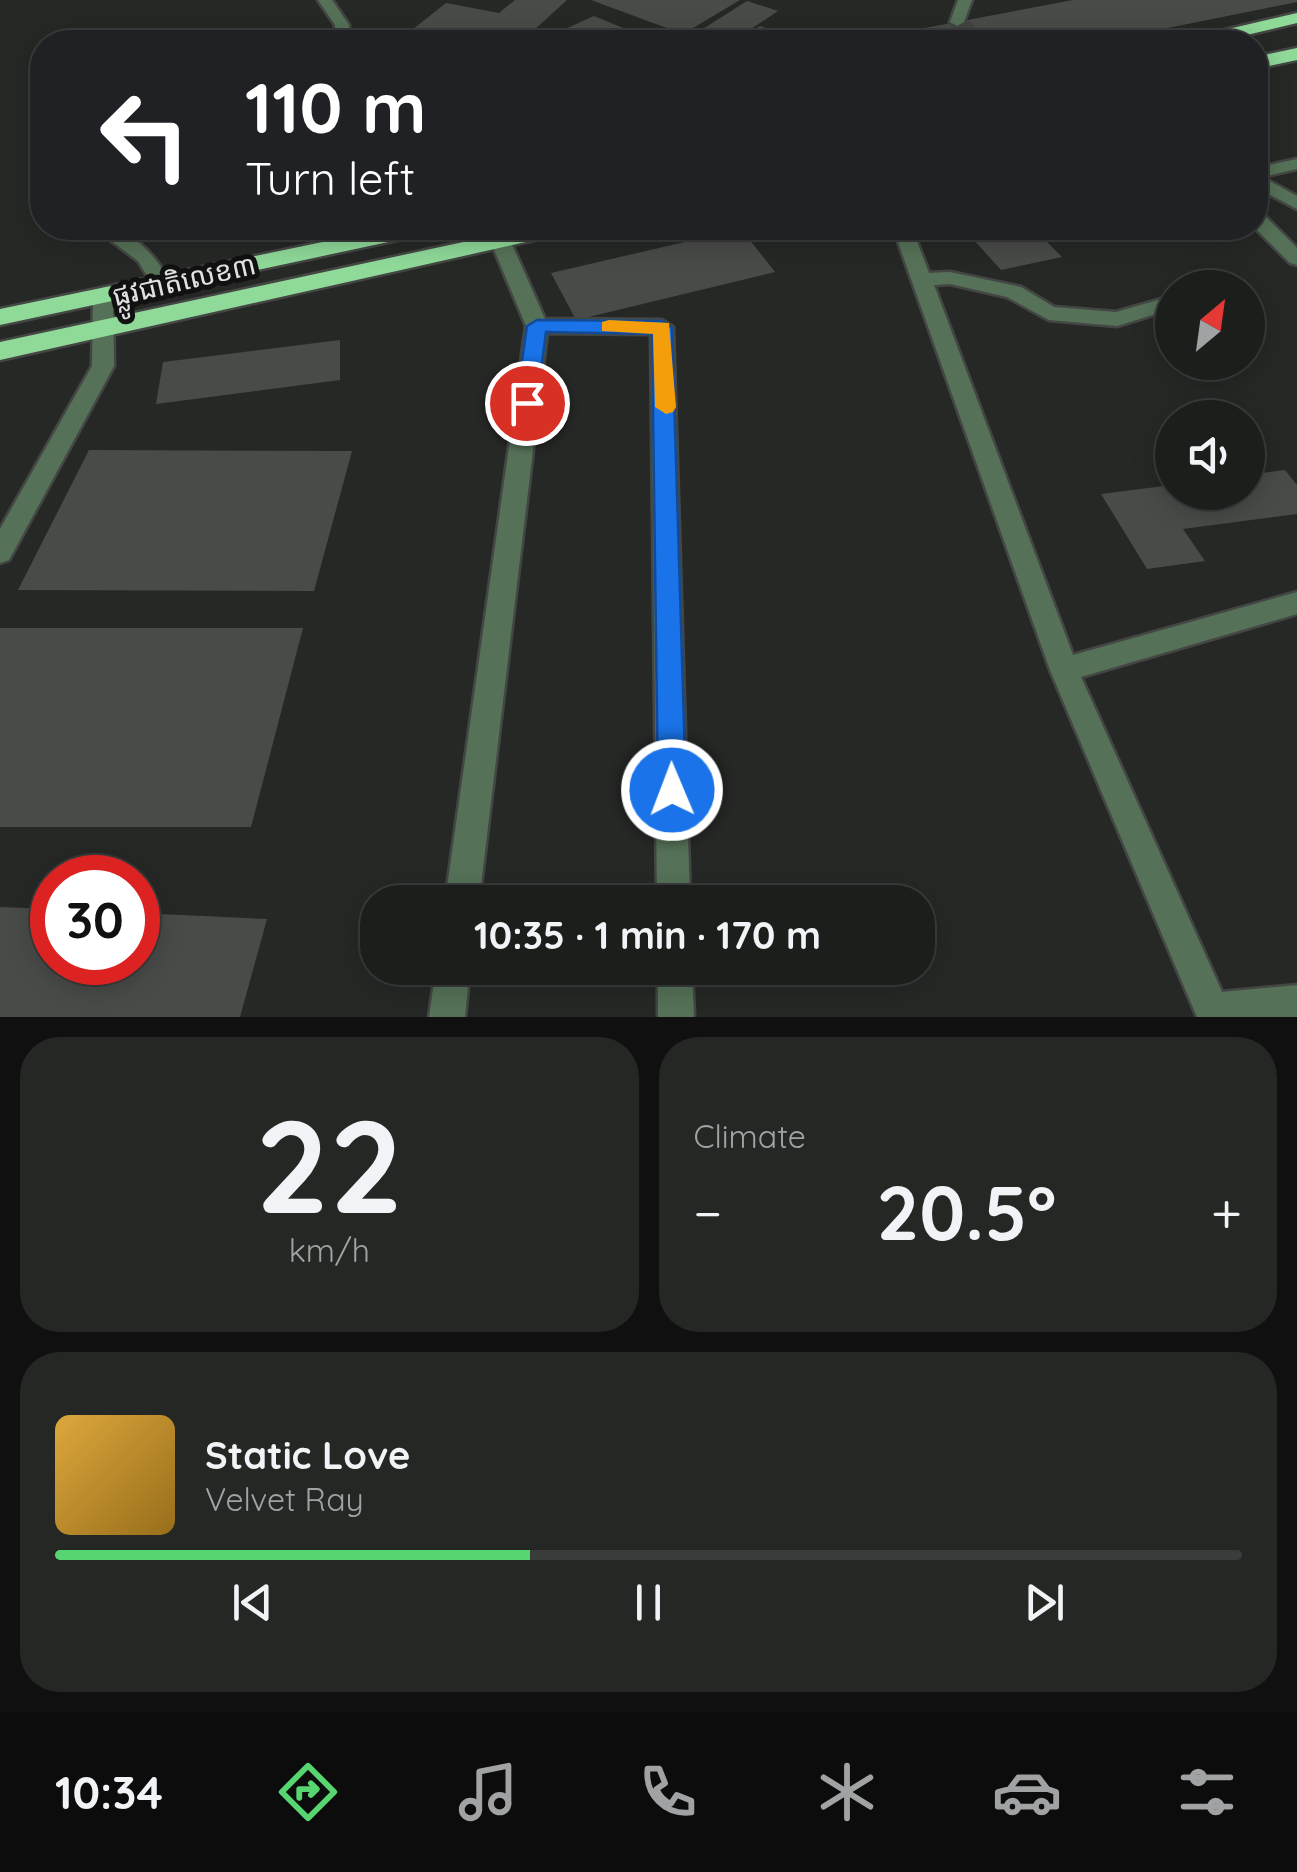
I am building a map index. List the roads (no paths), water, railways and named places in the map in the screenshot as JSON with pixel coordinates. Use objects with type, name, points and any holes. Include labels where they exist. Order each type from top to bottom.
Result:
[{"type":"highway","points":[[1246,30],[1297,18]]},
{"type":"highway","points":[[1268,36],[1297,30]]},
{"type":"highway","points":[[1268,48],[1297,42]]},
{"type":"highway","points":[[1268,61],[1297,54]]},
{"type":"highway","points":[[1268,75],[1297,69]]},
{"type":"highway","name":"ផ្លូវជាតិលេខ៣","points":[[0,318],[364,240]]},
{"type":"highway","name":"ផ្លូវជាតិលេខ៣","points":[[0,351],[500,240]]},
{"type":"street","points":[[325,0],[342,30]]},
{"type":"street","points":[[956,22],[965,0]]},
{"type":"street","points":[[1268,173],[1297,164]]},
{"type":"street","points":[[1268,185],[1297,202]]},
{"type":"street","points":[[1268,230],[1297,259]]},
{"type":"street","points":[[121,240],[146,257],[162,283]]},
{"type":"street","points":[[464,885],[537,326],[500,240]]},
{"type":"street","points":[[908,240],[1064,670],[1214,1014],[1297,1003]]},
{"type":"street","points":[[924,279],[950,278],[1014,292],[1049,313],[1117,319],[1155,307]]},
{"type":"street","points":[[0,553],[103,366],[103,296]]},
{"type":"street","points":[[537,326],[662,328],[674,885]]},
{"type":"street","points":[[1064,670],[1297,603]]},
{"type":"street","points":[[447,1017],[452,985]]},
{"type":"street","points":[[675,985],[676,1017]]},
{"type":"tunnel","points":[[957,22],[967,30]]}]
